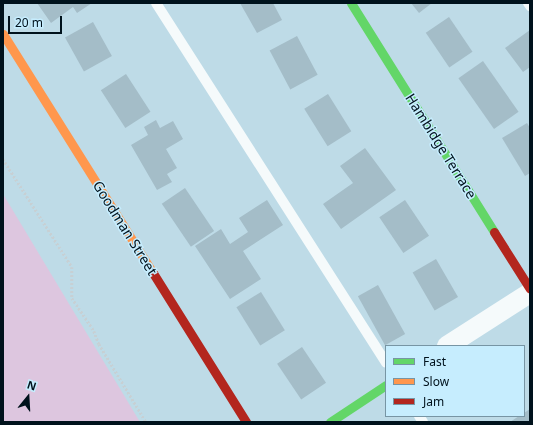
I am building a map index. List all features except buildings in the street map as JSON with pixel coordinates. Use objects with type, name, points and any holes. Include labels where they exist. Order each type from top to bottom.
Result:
[{"type":"street","name":"Hambidge Terrace","points":[[351,3],[530,289]]},
{"type":"street","name":"Goodman Street","points":[[3,34],[246,422]]},
{"type":"street","points":[[449,345],[530,293]]},
{"type":"street","points":[[330,422],[385,386]]},
{"type":"lane","points":[[156,3],[385,361]]},
{"type":"path","points":[[3,159],[72,267],[72,298],[94,331],[99,344],[146,422]]},
{"type":"shaded area","points":[[3,194],[140,422],[3,422]]},
{"type":"traffic: fast","points":[[351,3],[494,232]]},
{"type":"traffic: fast","points":[[330,422],[385,386]]},
{"type":"traffic: slow","points":[[3,34],[153,273]]},
{"type":"traffic: jam","points":[[494,232],[530,289]]},
{"type":"traffic: jam","points":[[153,273],[246,422]]}]
